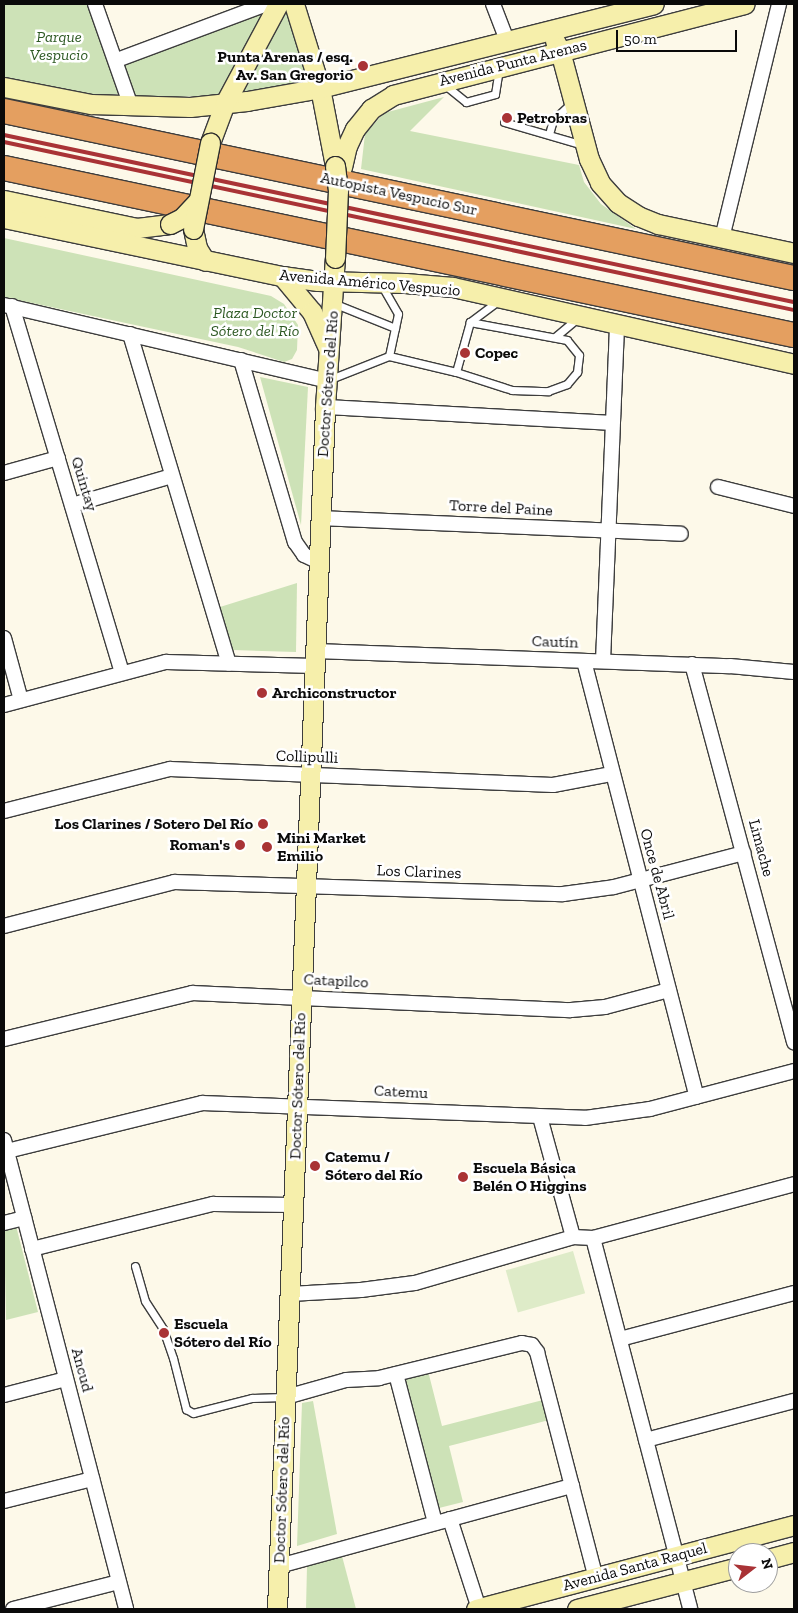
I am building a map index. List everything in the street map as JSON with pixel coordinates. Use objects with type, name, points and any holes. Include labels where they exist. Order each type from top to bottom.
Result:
[{"type":"highway","name":"Autopista Vespucio Sur","points":[[4,111],[794,278]]},
{"type":"highway","points":[[4,168],[794,335]]},
{"type":"main road","points":[[206,261],[197,248],[193,229],[210,143],[225,103],[278,4]]},
{"type":"main road","points":[[294,4],[320,88],[339,167]]},
{"type":"main road","name":"Avenida Punta Arenas","points":[[320,88],[654,4]]},
{"type":"main road","name":"Avenida Punta Arenas","points":[[338,190],[339,167],[351,137],[371,109],[393,95],[441,81],[744,4]]},
{"type":"main road","points":[[537,33],[552,38],[560,51],[586,146],[600,183],[629,211],[658,224],[794,253]]},
{"type":"main road","points":[[4,87],[91,104],[131,106],[225,103],[320,88]]},
{"type":"main road","name":"Doctor Sótero del Río","points":[[277,1609],[320,518],[338,190]]},
{"type":"main road","points":[[4,200],[137,228],[170,224],[182,218],[197,202]]},
{"type":"main road","name":"Avenida Américo Vespucio","points":[[4,218],[282,276],[334,282],[378,282],[453,287],[794,364]]},
{"type":"main road","points":[[282,276],[312,312],[330,354]]},
{"type":"main road","name":"Avenida Santa Raquel","points":[[478,1609],[794,1525]]},
{"type":"main road","points":[[778,1556],[794,1552]]},
{"type":"main road","name":"Avenida Santa Raquel","points":[[576,1609],[728,1570]]},
{"type":"street","points":[[95,4],[117,60],[131,106]]},
{"type":"street","points":[[117,60],[267,4]]},
{"type":"street","points":[[493,4],[507,40]]},
{"type":"street","points":[[722,238],[779,4]]},
{"type":"street","points":[[8,305],[328,381]]},
{"type":"street","name":"Quintay","points":[[8,305],[58,458],[122,672]]},
{"type":"street","points":[[603,661],[611,423],[617,324]]},
{"type":"street","points":[[130,334],[230,663]]},
{"type":"street","points":[[241,360],[295,542],[304,555],[319,562]]},
{"type":"street","points":[[325,407],[611,423]]},
{"type":"street","points":[[4,473],[58,458]]},
{"type":"street","points":[[72,505],[172,476]]},
{"type":"street","points":[[718,487],[794,506]]},
{"type":"street","name":"Torre del Paine","points":[[320,518],[681,534]]},
{"type":"street","points":[[4,638],[22,700]]},
{"type":"street","name":"Cautín","points":[[4,705],[122,672],[166,662],[230,663],[315,659],[584,660],[692,664],[794,672]]},
{"type":"street","name":"Once de Abril","points":[[584,660],[697,1097]]},
{"type":"street","name":"Limache","points":[[692,664],[794,1042]]},
{"type":"street","name":"Collipulli","points":[[4,811],[170,769],[553,785],[612,774]]},
{"type":"street","name":"Los Clarines","points":[[4,926],[174,882],[563,894],[640,881],[744,854]]},
{"type":"street","name":"Catapilco","points":[[4,1039],[180,995],[216,992],[572,1010],[605,1007],[669,990]]},
{"type":"street","name":"Catemu","points":[[5,1145],[189,1105],[222,1102],[540,1117],[604,1117],[697,1097],[794,1072]]},
{"type":"street","points":[[540,1117],[573,1237]]},
{"type":"street","name":"Ancud","points":[[5,1145],[126,1609]]},
{"type":"street","points":[[290,1294],[361,1290],[415,1282],[573,1237],[593,1238],[794,1184]]},
{"type":"street","points":[[32,1249],[213,1204],[293,1206]]},
{"type":"street","points":[[4,1223],[24,1218]]},
{"type":"street","points":[[593,1238],[690,1609]]},
{"type":"street","points":[[620,1339],[794,1293]]},
{"type":"street","points":[[286,1397],[346,1380],[396,1374],[522,1343],[532,1345],[537,1352],[596,1578]]},
{"type":"street","points":[[396,1374],[435,1524]]},
{"type":"street","points":[[4,1395],[66,1379]]},
{"type":"street","points":[[646,1440],[794,1400]]},
{"type":"street","points":[[4,1501],[92,1479]]},
{"type":"street","points":[[279,1566],[572,1486]]},
{"type":"street","points":[[450,1519],[478,1609]]},
{"type":"street","points":[[13,1609],[119,1582]]},
{"type":"lane","points":[[496,103],[494,94],[499,66]]},
{"type":"lane","points":[[441,81],[466,102],[494,94]]},
{"type":"lane","points":[[549,134],[553,120],[574,101]]},
{"type":"lane","points":[[504,122],[586,146]]},
{"type":"lane","points":[[378,282],[394,303],[398,314],[389,356]]},
{"type":"lane","points":[[456,372],[470,322],[502,299]]},
{"type":"lane","points":[[333,303],[396,328]]},
{"type":"lane","points":[[556,337],[580,316]]},
{"type":"lane","points":[[328,381],[389,356],[456,372],[512,390],[536,392],[560,388],[573,379],[579,360],[572,344],[556,337],[470,322]]},
{"type":"lane","points":[[135,1266],[145,1301],[163,1330],[173,1358],[186,1409],[193,1413],[252,1398],[286,1397]]},
{"type":"green space","name":"Parque Vespucio","points":[[4,4],[89,4],[118,94],[99,96],[4,79]]},
{"type":"green space","points":[[286,5],[308,80],[306,83],[241,93]]},
{"type":"green space","name":"Parque Vespucio","points":[[265,12],[228,88],[218,95],[132,99],[122,64]]},
{"type":"green space","points":[[444,97],[410,131],[579,165],[584,182],[601,204],[636,229],[361,169],[365,134],[384,113]]},
{"type":"green space","name":"Plaza Doctor Sótero del Río","points":[[4,238],[271,296],[284,304],[298,325],[297,350],[292,359],[284,362],[238,347],[4,297]]},
{"type":"green space","points":[[260,377],[308,387],[301,525]]},
{"type":"green space","points":[[297,583],[296,652],[233,650],[220,607]]},
{"type":"green space","points":[[15,1222],[38,1312],[6,1320],[4,1225]]},
{"type":"green space","points":[[573,1251],[585,1293],[518,1313],[506,1270]]},
{"type":"green space","points":[[428,1371],[442,1426],[543,1400],[549,1420],[449,1446],[463,1502],[435,1509],[399,1377]]},
{"type":"green space","points":[[313,1401],[337,1534],[297,1546],[302,1403]]},
{"type":"green space","points":[[342,1556],[356,1609],[306,1609],[307,1566]]},
{"type":"railway","points":[[4,135],[794,302]]},
{"type":"railway","points":[[4,142],[794,310]]},
{"type":"place","name":"Punta Arenas / esq. Av. San Gregorio","points":[[363,66]]},
{"type":"place","name":"Petrobras","points":[[507,118]]},
{"type":"place","name":"Copec","points":[[465,353]]},
{"type":"place","name":"Archiconstructor","points":[[262,693]]},
{"type":"place","name":"Los Clarines / Sotero Del Río","points":[[263,824]]},
{"type":"place","name":"Roman's","points":[[240,845]]},
{"type":"place","name":"Mini Market Emilio","points":[[267,847]]},
{"type":"place","name":"Catemu / Sótero del Río","points":[[315,1166]]},
{"type":"place","name":"Escuela Básica Belén O Higgins","points":[[463,1177]]},
{"type":"place","name":"Escuela Sótero del Río","points":[[164,1333]]}]
